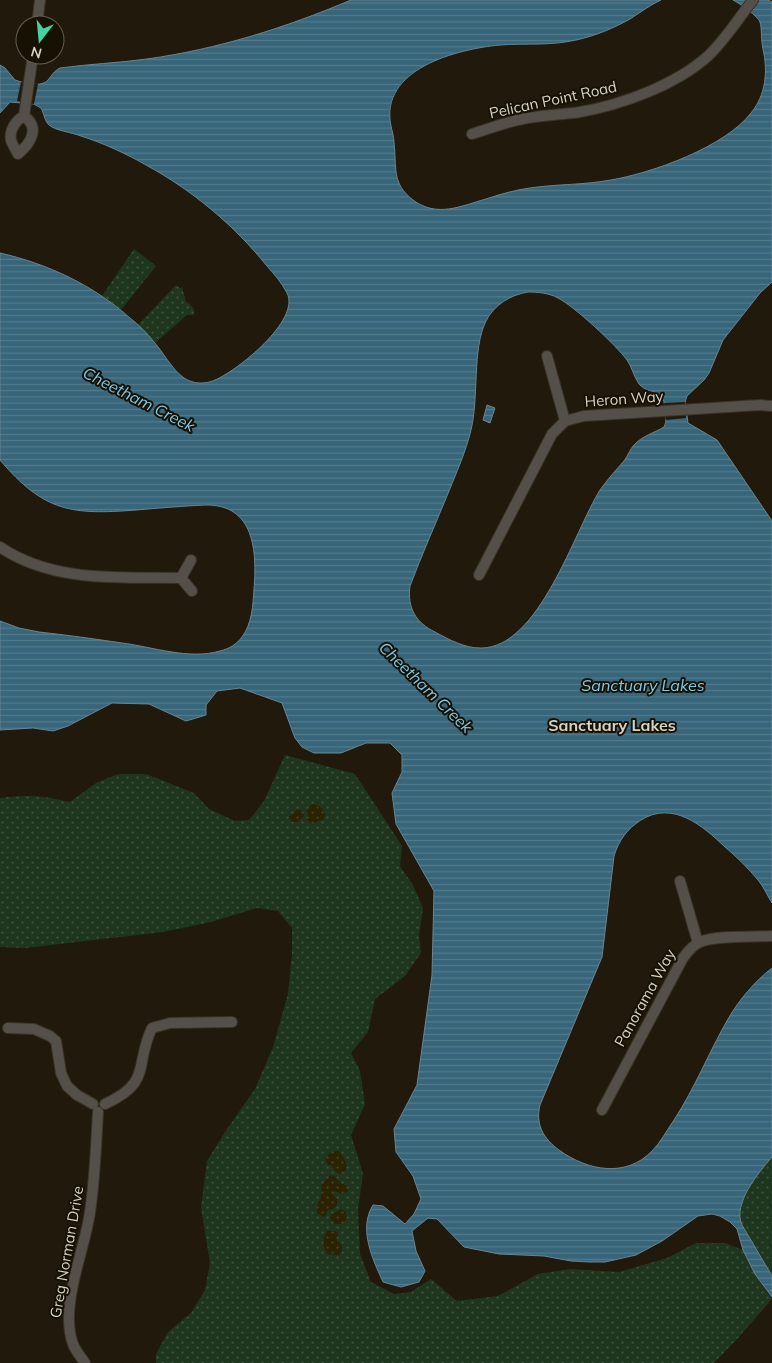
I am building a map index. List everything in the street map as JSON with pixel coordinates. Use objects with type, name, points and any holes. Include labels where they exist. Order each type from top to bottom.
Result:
[{"type":"street","points":[[39,15],[40,0]]},
{"type":"street","name":"Pelican Point Road","points":[[472,134],[523,119],[580,112],[628,99],[656,87],[693,68],[708,56],[722,41],[753,0]]},
{"type":"street","points":[[24,116],[32,65]]},
{"type":"street","points":[[479,575],[552,434],[565,421],[547,356]]},
{"type":"street","name":"Heron Way","points":[[565,421],[584,416],[760,405],[772,406]]},
{"type":"street","points":[[0,547],[30,563],[57,571],[83,576],[181,578],[192,590]]},
{"type":"street","points":[[181,578],[191,560]]},
{"type":"street","points":[[680,881],[698,943]]},
{"type":"street","name":"Panorama Way","points":[[602,1110],[683,958],[691,948],[698,943],[712,939],[772,936]]},
{"type":"street","points":[[8,1028],[34,1029],[50,1036],[56,1041],[61,1073],[67,1086],[77,1095],[99,1106],[124,1095],[136,1080],[141,1070],[148,1035],[152,1028],[170,1023],[232,1022]]},
{"type":"street","name":"Greg Norman Drive","points":[[85,1363],[73,1345],[69,1331],[69,1315],[72,1291],[90,1214],[99,1106]]},
{"type":"green space","points":[[134,249],[156,266],[121,310],[102,296]]},
{"type":"green space","points":[[176,285],[180,288],[182,287],[186,302],[193,307],[194,315],[187,315],[155,343],[138,325]]},
{"type":"green space","points":[[285,755],[355,774],[402,846],[400,866],[413,885],[423,908],[419,935],[421,953],[405,976],[375,999],[368,1032],[351,1053],[360,1071],[365,1104],[351,1135],[363,1174],[358,1209],[360,1254],[371,1282],[394,1294],[411,1292],[431,1279],[457,1301],[498,1296],[538,1274],[570,1269],[619,1272],[667,1258],[696,1243],[725,1243],[743,1250],[755,1274],[772,1299],[714,1363],[156,1363],[156,1354],[168,1332],[191,1313],[205,1290],[210,1263],[201,1207],[207,1161],[255,1089],[273,1047],[288,994],[292,954],[292,928],[278,911],[257,908],[211,922],[163,932],[25,948],[0,947],[0,798],[35,796],[70,802],[96,783],[118,774],[146,774],[194,793],[209,809],[235,821],[249,820],[264,801]]},
{"type":"green space","points":[[772,1157],[772,1276],[742,1225],[740,1217],[741,1208],[748,1189]]},
{"type":"sand","points":[[315,804],[322,808],[325,815],[324,819],[311,824],[307,819],[307,810],[311,805]]},
{"type":"sand","points":[[298,809],[303,811],[304,816],[298,822],[292,822],[289,817]]},
{"type":"sand","points":[[338,1151],[346,1165],[346,1170],[341,1174],[336,1172],[332,1165],[328,1165],[325,1159],[331,1152]]},
{"type":"sand","points":[[330,1175],[347,1186],[348,1191],[343,1194],[334,1191],[333,1195],[337,1199],[337,1205],[333,1209],[328,1210],[325,1217],[318,1214],[317,1207],[321,1196],[321,1185]]},
{"type":"sand","points":[[341,1209],[346,1212],[347,1218],[342,1224],[334,1224],[330,1218],[332,1214]]},
{"type":"sand","points":[[327,1231],[338,1233],[337,1241],[342,1245],[342,1252],[339,1255],[327,1254],[324,1236]]},
{"type":"water","name":"Sanctuary Lakes","points":[[351,0],[661,0],[630,19],[590,36],[557,43],[500,45],[463,51],[443,57],[409,76],[397,90],[390,106],[396,174],[401,187],[413,200],[431,208],[440,209],[458,207],[524,189],[601,182],[628,177],[687,157],[724,137],[739,125],[756,106],[763,91],[765,74],[765,57],[759,19],[733,0],[768,0],[772,2],[772,282],[760,293],[723,340],[709,373],[687,396],[685,402],[688,423],[717,440],[772,521],[772,903],[760,883],[742,863],[707,831],[687,818],[665,813],[641,820],[632,827],[621,840],[614,856],[602,957],[540,1105],[539,1119],[542,1131],[549,1141],[559,1150],[582,1163],[594,1167],[619,1168],[642,1160],[658,1144],[682,1108],[737,1005],[748,991],[772,968],[772,1157],[748,1189],[741,1208],[740,1217],[742,1225],[772,1276],[772,1297],[755,1274],[743,1250],[737,1229],[720,1216],[712,1214],[698,1216],[662,1241],[636,1255],[605,1262],[571,1261],[544,1256],[499,1254],[464,1247],[437,1219],[428,1218],[412,1231],[416,1251],[425,1271],[419,1282],[401,1287],[383,1282],[371,1254],[367,1234],[369,1214],[373,1205],[383,1206],[405,1224],[414,1214],[421,1199],[413,1176],[396,1152],[394,1129],[417,1085],[432,975],[434,891],[396,824],[392,793],[402,772],[402,755],[390,743],[366,743],[341,753],[314,753],[302,747],[295,738],[282,703],[240,688],[217,691],[206,705],[206,715],[186,721],[149,704],[112,703],[68,726],[53,731],[33,728],[0,730],[0,621],[19,628],[39,632],[122,643],[171,652],[196,654],[223,650],[240,640],[248,626],[253,601],[255,560],[249,533],[243,521],[234,512],[222,507],[205,505],[94,512],[76,510],[45,500],[16,477],[0,460],[0,253],[35,263],[69,277],[101,295],[143,329],[181,376],[196,383],[215,380],[251,356],[276,330],[285,317],[289,304],[287,293],[283,286],[241,236],[196,197],[180,186],[130,156],[89,139],[52,127],[46,121],[41,108],[34,104],[10,102],[0,113],[0,65],[15,80],[41,84],[60,68],[147,59],[200,50],[301,20]],"holes":[[[528,292],[547,294],[558,298],[584,317],[605,336],[627,360],[639,384],[643,388],[662,397],[666,422],[664,427],[644,437],[631,448],[624,461],[600,490],[552,585],[537,609],[520,629],[502,643],[481,648],[469,647],[435,632],[418,619],[414,614],[410,601],[410,586],[469,438],[475,403],[479,345],[486,321],[493,310],[503,302]]]},
{"type":"water","points":[[487,405],[495,408],[490,423],[483,420]]},
{"type":"pier","points":[[21,82],[38,84],[34,104],[17,101]]},
{"type":"pier","points":[[685,402],[686,418],[666,420],[664,403]]},
{"type":"district","name":"Sanctuary Lakes","points":[[612,725]]},
{"type":"water label","name":"Cheetham Creek","points":[[139,399]]},
{"type":"water label","name":"Cheetham Creek","points":[[426,687]]}]
